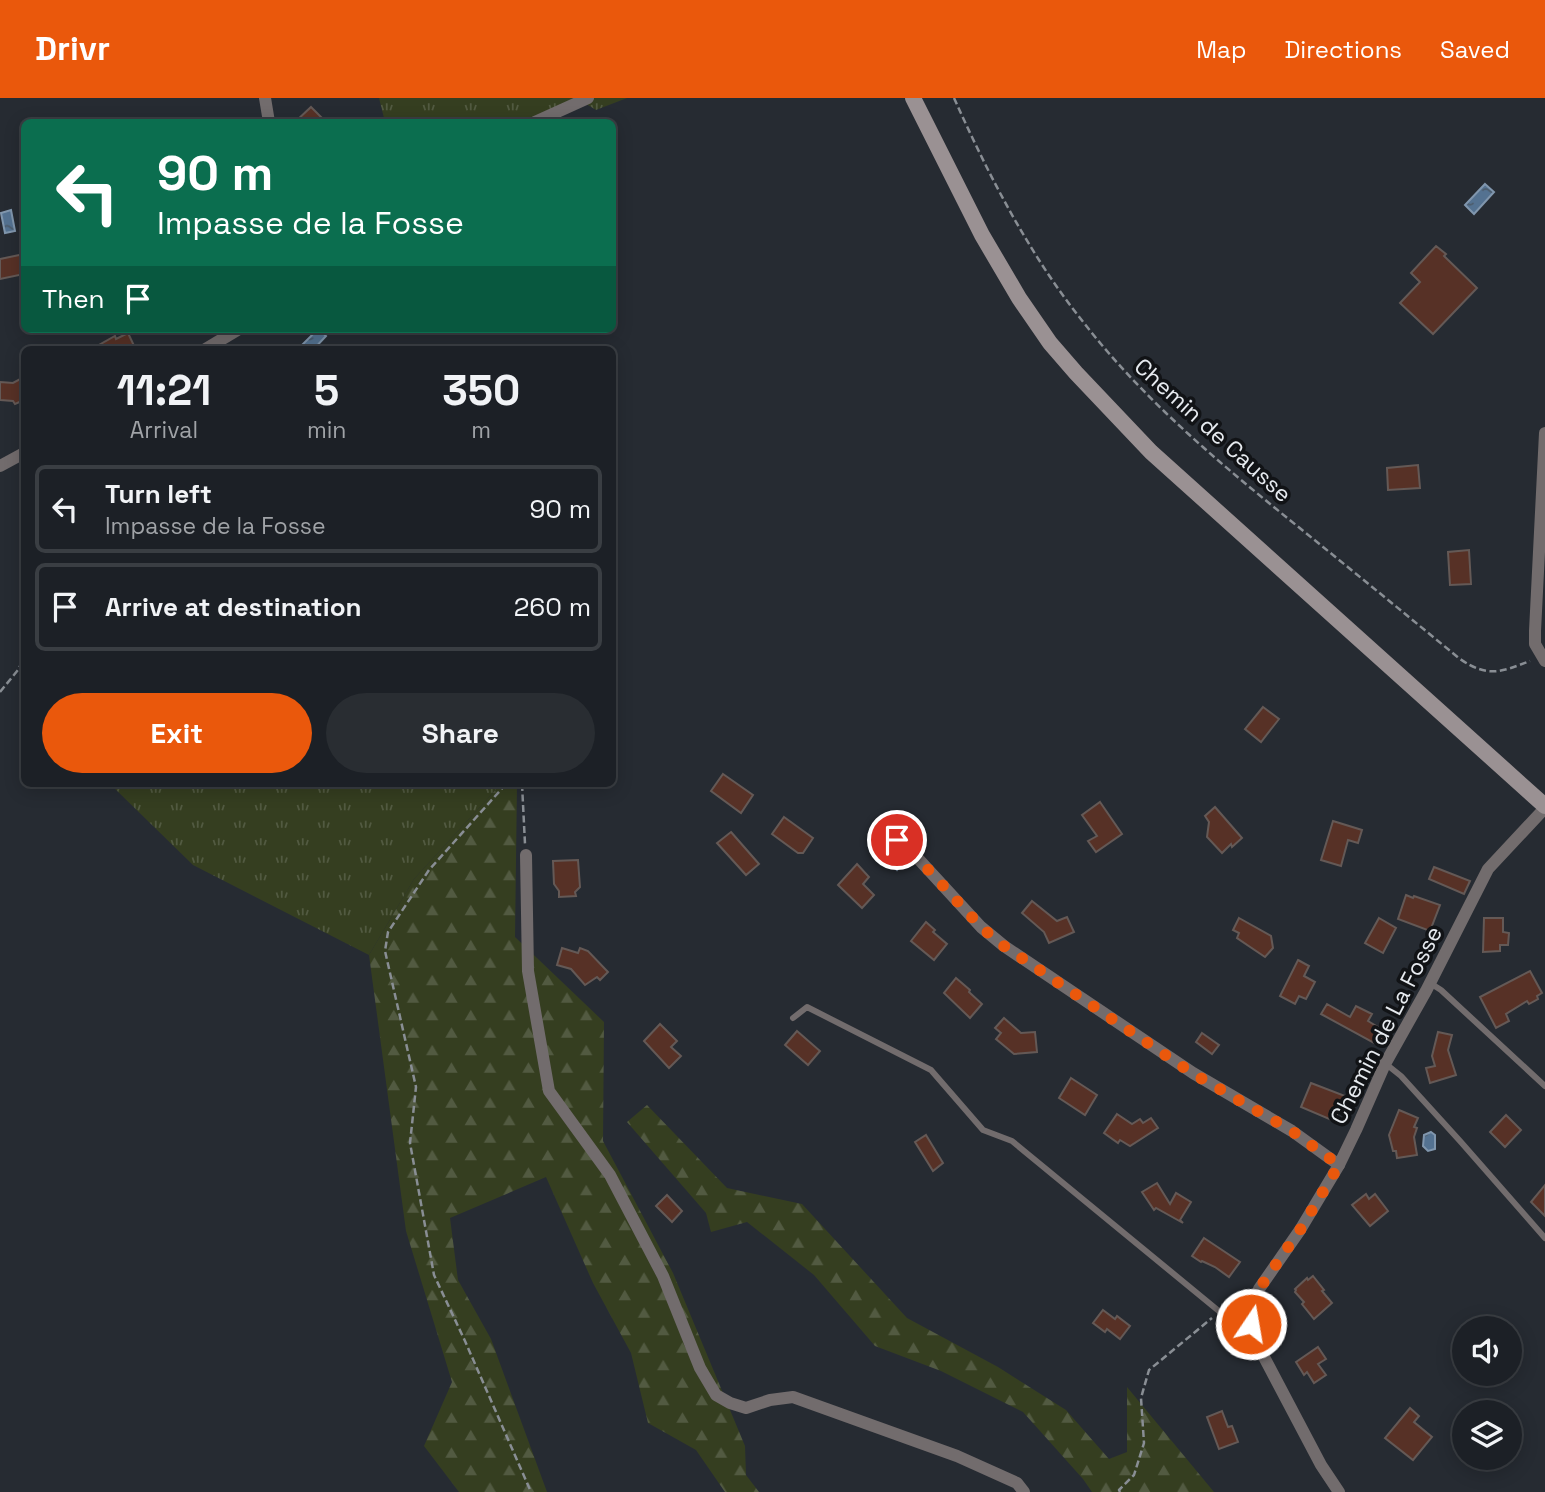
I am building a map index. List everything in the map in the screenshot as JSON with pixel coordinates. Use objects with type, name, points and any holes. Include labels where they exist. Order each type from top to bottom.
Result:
[{"type":"main road","points":[[913,98],[982,235],[1019,298],[1076,373],[1151,452],[1545,807]]},
{"type":"street","points":[[264,98],[268,119]]},
{"type":"street","points":[[542,119],[588,98]]},
{"type":"street","points":[[211,346],[232,333]]},
{"type":"street","points":[[1543,658],[1535,644],[1535,631],[1543,517],[1545,433]]},
{"type":"street","points":[[0,466],[21,455]]},
{"type":"street","name":"Chemin de La Fosse","points":[[1251,1308],[1259,1289],[1300,1230],[1339,1165],[1385,1063],[1488,869],[1545,807]]},
{"type":"street","points":[[882,829],[912,852],[981,927],[1004,946],[1192,1073],[1292,1131],[1339,1165]]},
{"type":"street","points":[[526,855],[527,971],[549,1091],[610,1175],[663,1276],[700,1368],[716,1395],[730,1404],[746,1408],[770,1400],[793,1397],[957,1456],[1017,1483],[1024,1492]]},
{"type":"street","points":[[1251,1308],[1254,1338],[1321,1465],[1339,1492]]},
{"type":"lane","points":[[1430,982],[1545,1086]]},
{"type":"lane","points":[[793,1018],[807,1007],[931,1070],[984,1130],[1013,1142],[1220,1312],[1251,1308]]},
{"type":"lane","points":[[1385,1063],[1401,1076],[1545,1238]]},
{"type":"path","name":"Chemin de Causse","points":[[954,98],[1010,211],[1059,289],[1119,366],[1181,428],[1469,665],[1484,671],[1498,672],[1543,658]]},
{"type":"path","points":[[0,692],[21,664]]},
{"type":"path","points":[[503,787],[429,870],[388,932],[385,951],[416,1087],[410,1143],[434,1275],[466,1341],[531,1492]]},
{"type":"path","points":[[522,787],[526,855]]},
{"type":"path","points":[[1120,1492],[1134,1475],[1144,1443],[1141,1398],[1149,1370],[1220,1312]]},
{"type":"green space","points":[[379,98],[627,98],[596,110],[578,99],[535,119],[384,119]]},
{"type":"green space","points":[[113,787],[498,787],[414,879],[369,955],[193,865]]},
{"type":"green space","points":[[498,787],[517,787],[515,937],[604,1022],[603,1141],[673,1273],[745,1446],[746,1475],[759,1492],[725,1492],[696,1450],[648,1423],[631,1353],[593,1283],[546,1177],[450,1218],[458,1280],[491,1339],[547,1492],[459,1492],[424,1446],[452,1382],[406,1231],[369,955],[414,879]]},
{"type":"green space","points":[[647,1105],[727,1188],[802,1204],[907,1318],[998,1367],[1066,1410],[1109,1459],[1127,1452],[1127,1387],[1214,1492],[1092,1492],[1023,1412],[941,1371],[875,1346],[814,1275],[747,1222],[711,1232],[706,1213],[627,1122]]},
{"type":"water","points":[[1485,184],[1494,192],[1474,214],[1465,205]]},
{"type":"water","points":[[11,210],[15,231],[5,233],[1,213]]},
{"type":"water","points":[[314,333],[326,336],[317,346],[301,346]]},
{"type":"water","points":[[889,847],[905,861],[897,870],[881,855]]},
{"type":"water","points":[[1431,1132],[1435,1135],[1435,1149],[1428,1151],[1423,1146],[1424,1135]]},
{"type":"building","points":[[311,107],[323,119],[298,119]]},
{"type":"building","points":[[1436,246],[1477,288],[1433,334],[1400,303],[1420,282],[1411,273]]},
{"type":"building","points":[[21,255],[21,275],[0,279],[0,259]]},
{"type":"building","points":[[128,333],[134,346],[97,346],[115,336],[116,339]]},
{"type":"building","points":[[21,379],[21,401],[15,404],[13,401],[0,400],[0,382],[13,383]]},
{"type":"building","points":[[1418,465],[1420,488],[1388,490],[1387,468]]},
{"type":"building","points":[[1469,550],[1471,584],[1450,585],[1448,552]]},
{"type":"building","points":[[1263,707],[1279,719],[1261,742],[1245,729]]},
{"type":"building","points":[[723,774],[753,795],[741,813],[711,791]]},
{"type":"building","points":[[1100,802],[1122,834],[1096,852],[1088,841],[1097,836],[1082,815]]},
{"type":"building","points":[[1215,807],[1242,838],[1222,853],[1207,837],[1209,822],[1205,816]]},
{"type":"building","points":[[784,817],[813,838],[803,853],[798,853],[772,834]]},
{"type":"building","points":[[1333,821],[1362,830],[1358,843],[1348,840],[1341,866],[1321,860]]},
{"type":"building","points":[[731,832],[759,864],[746,875],[717,843]]},
{"type":"building","points":[[578,860],[580,887],[575,892],[576,896],[559,897],[559,891],[554,884],[553,861]]},
{"type":"building","points":[[857,864],[869,877],[863,884],[874,895],[862,908],[838,885]]},
{"type":"building","points":[[1434,867],[1470,881],[1464,894],[1429,879]]},
{"type":"building","points":[[1406,895],[1440,905],[1430,931],[1398,919]]},
{"type":"building","points":[[1032,901],[1057,921],[1067,917],[1074,932],[1049,943],[1044,932],[1022,913]]},
{"type":"building","points":[[1239,918],[1271,936],[1273,948],[1265,957],[1237,938],[1239,933],[1233,930]]},
{"type":"building","points":[[1379,918],[1396,928],[1383,953],[1365,943]]},
{"type":"building","points":[[1484,918],[1503,918],[1503,932],[1509,933],[1508,945],[1500,945],[1500,951],[1483,952]]},
{"type":"building","points":[[926,922],[947,944],[934,960],[911,941]]},
{"type":"building","points":[[562,948],[578,953],[580,948],[588,951],[608,972],[600,980],[597,977],[585,985],[571,969],[557,965]]},
{"type":"building","points":[[1298,960],[1309,966],[1304,976],[1315,982],[1306,999],[1299,996],[1295,1004],[1280,996]]},
{"type":"building","points":[[1530,971],[1542,993],[1537,996],[1538,999],[1529,1004],[1527,1001],[1506,1014],[1509,1021],[1496,1028],[1480,997]]},
{"type":"building","points":[[956,978],[982,1004],[970,1018],[944,993]]},
{"type":"building","points":[[1327,1004],[1350,1017],[1356,1006],[1372,1014],[1368,1021],[1391,1035],[1388,1042],[1377,1038],[1374,1043],[1321,1014]]},
{"type":"building","points":[[1004,1018],[1021,1033],[1035,1032],[1037,1052],[1014,1054],[996,1039],[1001,1033],[995,1028]]},
{"type":"building","points":[[660,1024],[677,1041],[671,1047],[681,1056],[669,1068],[644,1041]]},
{"type":"building","points":[[797,1031],[820,1051],[808,1065],[785,1045]]},
{"type":"building","points":[[1438,1032],[1452,1035],[1448,1050],[1456,1075],[1430,1083],[1426,1068],[1435,1066],[1432,1056]]},
{"type":"building","points":[[1202,1033],[1219,1045],[1212,1054],[1196,1042]]},
{"type":"building","points":[[1071,1078],[1097,1095],[1085,1115],[1059,1098]]},
{"type":"building","points":[[1311,1083],[1345,1096],[1334,1121],[1301,1107]]},
{"type":"building","points":[[1399,1110],[1418,1118],[1414,1127],[1417,1128],[1414,1137],[1417,1155],[1397,1158],[1396,1151],[1393,1151],[1389,1135]]},
{"type":"building","points":[[1117,1114],[1132,1124],[1140,1119],[1143,1123],[1151,1118],[1158,1128],[1130,1146],[1120,1140],[1118,1143],[1104,1133]]},
{"type":"building","points":[[1506,1115],[1521,1130],[1505,1147],[1490,1132]]},
{"type":"building","points":[[926,1135],[943,1163],[933,1171],[915,1142]]},
{"type":"building","points":[[1157,1183],[1170,1204],[1176,1193],[1191,1202],[1180,1220],[1183,1223],[1156,1208],[1154,1210],[1142,1192]]},
{"type":"building","points":[[1545,1185],[1545,1216],[1531,1202]]},
{"type":"building","points":[[1366,1194],[1369,1199],[1375,1194],[1388,1211],[1370,1226],[1352,1205]]},
{"type":"building","points":[[667,1195],[682,1211],[672,1222],[656,1206]]},
{"type":"building","points":[[1204,1238],[1240,1262],[1229,1277],[1192,1256]]},
{"type":"building","points":[[1313,1276],[1332,1303],[1314,1319],[1295,1292],[1307,1278],[1308,1280]]},
{"type":"building","points":[[1103,1310],[1130,1326],[1120,1339],[1093,1323]]},
{"type":"building","points":[[1318,1347],[1326,1359],[1318,1364],[1326,1375],[1314,1383],[1307,1372],[1304,1375],[1296,1362]]},
{"type":"building","points":[[1410,1408],[1419,1416],[1414,1422],[1432,1437],[1413,1460],[1385,1438]]},
{"type":"building","points":[[1222,1411],[1238,1442],[1219,1449],[1207,1417]]},
{"type":"route","points":[[897,840],[912,852],[981,927],[1004,946],[1192,1073],[1292,1131],[1339,1165],[1300,1230],[1259,1289],[1251,1308],[1251,1324]]}]
